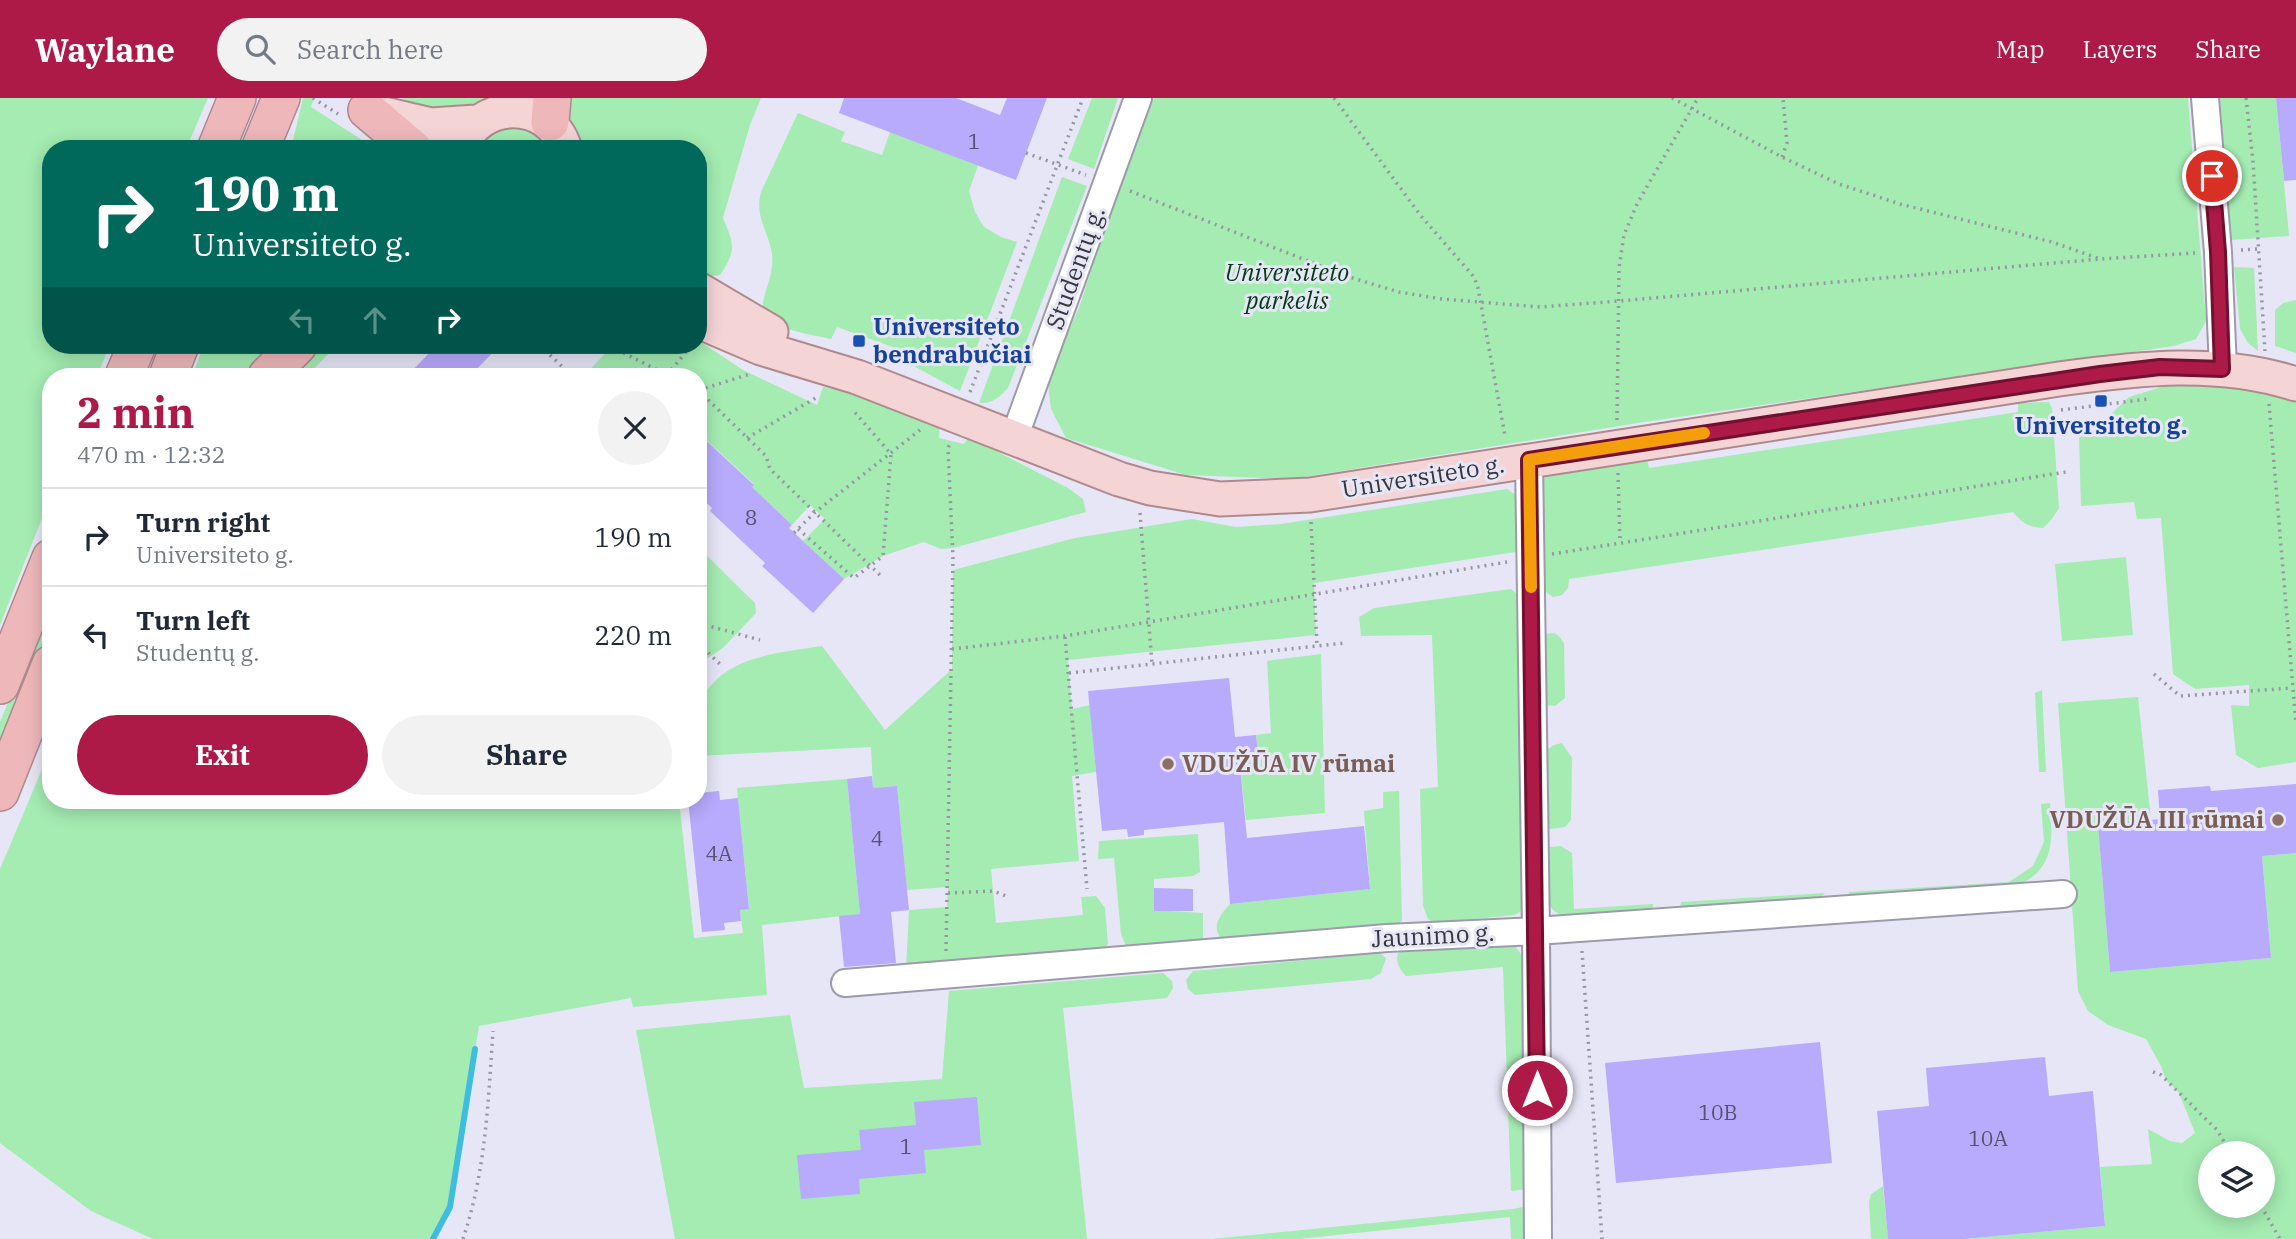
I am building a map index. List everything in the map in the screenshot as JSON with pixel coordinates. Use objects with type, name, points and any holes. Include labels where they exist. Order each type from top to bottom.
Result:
[{"type":"highway","points":[[220,140],[237,98]]},
{"type":"highway","points":[[264,140],[279,102]]},
{"type":"highway","points":[[278,140],[279,102]]},
{"type":"highway","points":[[358,104],[402,140]]},
{"type":"highway","points":[[275,368],[289,354]]},
{"type":"highway","points":[[0,685],[42,580]]},
{"type":"highway","points":[[0,792],[42,687]]},
{"type":"main road","points":[[358,104],[468,135],[489,112],[505,108],[521,108],[555,123]]},
{"type":"main road","points":[[358,104],[419,140]]},
{"type":"main road","name":"Universiteto g.","points":[[707,295],[855,393]]},
{"type":"main road","name":"Universiteto g.","points":[[707,324],[855,393],[960,418],[1119,479],[1185,495],[1220,499],[1310,495],[1617,446],[2160,367],[2222,369],[2282,380]]},
{"type":"street","name":"Studentų g.","points":[[1014,438],[1138,98]]},
{"type":"street","points":[[2205,98],[2218,252],[2222,369]]},
{"type":"street","points":[[1519,461],[1536,931],[1538,1239]]},
{"type":"street","name":"Jaunimo g.","points":[[845,983],[1387,938],[1536,931],[2063,894]]},
{"type":"path","points":[[946,975],[953,558],[948,449],[1083,98]]},
{"type":"path","points":[[1334,98],[1421,216],[1474,277],[1519,461]]},
{"type":"path","points":[[1672,98],[1782,158],[1839,184],[1900,204],[2052,242],[2100,258]]},
{"type":"path","points":[[1620,543],[1617,446],[1619,268],[1624,235],[1637,204],[1698,98]]},
{"type":"path","points":[[1782,158],[1787,143],[1783,98]]},
{"type":"path","points":[[2246,98],[2259,249],[2282,380],[2292,688],[2296,724]]},
{"type":"path","points":[[1026,153],[1349,276],[1399,292],[1480,303],[1540,307],[2100,258],[2259,249]]},
{"type":"path","points":[[626,354],[652,368]]},
{"type":"path","points":[[674,368],[686,354]]},
{"type":"path","points":[[550,355],[564,368]]},
{"type":"path","points":[[707,387],[761,370]]},
{"type":"path","points":[[855,393],[891,454],[883,556],[854,578],[796,531],[814,513],[891,454],[924,427]]},
{"type":"path","points":[[747,438],[819,396]]},
{"type":"path","points":[[2061,410],[2154,398]]},
{"type":"path","points":[[707,399],[766,456],[770,469],[883,578]]},
{"type":"path","points":[[1310,495],[1317,646]]},
{"type":"path","points":[[1140,509],[1152,664]]},
{"type":"path","points":[[707,625],[760,640]]},
{"type":"path","points":[[1065,636],[1087,889]]},
{"type":"path","points":[[1069,673],[1344,643]]},
{"type":"path","points":[[707,652],[722,666]]},
{"type":"path","points":[[2154,674],[2180,696],[2292,688]]},
{"type":"path","points":[[948,893],[993,891],[1006,896]]},
{"type":"path","points":[[1581,928],[1602,1239]]},
{"type":"path","points":[[463,1239],[475,1202],[487,1128],[493,1031]]},
{"type":"path","points":[[2153,1072],[2161,1075],[2217,1130],[2224,1141]]},
{"type":"path","points":[[2268,1218],[2280,1239]]},
{"type":"green space","points":[[0,98],[208,98],[190,140],[42,140],[42,354],[106,354],[100,368],[42,368],[42,518],[0,625]]},
{"type":"green space","points":[[303,98],[314,98],[311,107],[362,140],[293,140]]},
{"type":"green space","points":[[402,98],[501,98],[437,115]]},
{"type":"green space","points":[[566,98],[761,98],[750,125],[723,218],[732,247],[720,275],[707,277],[707,140],[574,140],[564,105]]},
{"type":"green space","points":[[1092,98],[1118,98],[1094,169],[1068,159]]},
{"type":"green space","name":"Universiteto parkelis","points":[[1154,98],[2188,98],[2206,321],[2196,339],[2174,346],[1644,422],[1292,479],[1186,475],[1066,438],[1051,409],[1048,384],[1079,308],[1105,228]]},
{"type":"green space","points":[[2220,98],[2276,98],[2289,236],[2231,240]]},
{"type":"green space","points":[[798,113],[845,132],[841,141],[882,155],[890,132],[978,165],[969,191],[975,212],[984,227],[1017,242],[960,391],[895,356],[898,349],[837,327],[831,339],[788,329],[777,324],[763,311],[772,260],[759,201]]},
{"type":"green space","points":[[503,124],[537,131],[543,140],[482,140]]},
{"type":"green space","points":[[1062,177],[1087,186],[1008,388],[992,401],[979,403]]},
{"type":"green space","points":[[2234,267],[2254,268],[2258,351],[2248,343],[2240,329]]},
{"type":"green space","points":[[2296,300],[2296,353],[2275,346],[2275,310],[2283,303]]},
{"type":"green space","points":[[707,346],[743,370],[817,405],[823,387],[876,399],[940,424],[939,438],[964,444],[969,437],[1068,488],[1083,499],[1086,512],[953,548],[941,549],[924,542],[883,556],[844,579],[803,541],[825,519],[810,505],[792,525],[752,487],[754,484],[707,441],[707,368],[591,368],[605,354],[707,354]]},
{"type":"green space","points":[[201,354],[270,354],[256,368],[195,368]]},
{"type":"green space","points":[[307,354],[328,354],[315,368],[292,368]]},
{"type":"green space","points":[[2174,383],[2257,387],[2296,398],[2296,762],[2258,768],[2236,755],[2231,705],[2249,706],[2249,685],[2195,689],[2173,674],[2161,518],[2137,519],[2134,502],[2081,506],[2079,438],[2083,435],[2110,434],[2110,415],[2129,397]]},
{"type":"green space","points":[[2049,402],[2052,408],[2059,508],[2043,528],[2026,524],[2013,512],[1569,579],[1568,588],[1562,595],[1553,597],[1543,586],[1542,480],[1551,473],[1647,459],[1649,468],[2018,412],[2018,403]]},
{"type":"green space","points":[[1507,489],[1516,495],[1520,503],[1522,551],[1314,583],[1316,635],[1068,660],[1072,709],[1090,705],[1096,772],[1072,776],[1079,861],[991,869],[996,923],[1083,915],[1081,897],[1096,896],[1105,908],[1108,944],[1099,955],[906,970],[909,910],[947,907],[948,887],[907,890],[897,786],[873,788],[871,747],[707,756],[707,690],[718,678],[737,666],[760,657],[822,646],[885,730],[952,669],[953,570],[1075,538],[1192,519],[1236,527],[1281,524]]},
{"type":"green space","points":[[707,556],[755,603],[756,613],[724,647],[707,659]]},
{"type":"green space","points":[[2126,557],[2133,635],[2062,641],[2055,564]]},
{"type":"green space","points":[[1511,589],[1519,596],[1525,904],[1520,912],[1514,915],[1435,923],[1428,919],[1423,906],[1420,789],[1438,787],[1432,635],[1361,636],[1359,617],[1374,608]]},
{"type":"green space","points":[[42,619],[42,647],[0,751],[0,722]]},
{"type":"green space","points":[[1554,633],[1564,643],[1565,698],[1555,706],[1545,705],[1544,634]]},
{"type":"green space","points":[[1321,654],[1325,813],[1246,820],[1239,756],[1258,754],[1256,735],[1271,733],[1267,661]]},
{"type":"green space","points":[[2042,690],[2046,772],[2039,772],[2035,693]]},
{"type":"green space","points":[[2138,697],[2151,820],[2098,825],[2110,972],[2271,958],[2262,856],[2296,853],[2296,1239],[1964,1239],[2105,1226],[2100,1167],[2152,1164],[2148,1129],[2170,1141],[2182,1143],[2195,1133],[2179,1093],[2166,1080],[2146,1039],[2108,1025],[2088,1011],[2078,991],[2058,703]]},
{"type":"green space","points":[[1562,743],[1572,758],[1571,820],[1565,827],[1550,829],[1545,824],[1545,751]]},
{"type":"green space","points":[[42,769],[42,809],[680,809],[694,938],[743,933],[740,910],[749,908],[737,788],[847,779],[860,914],[762,925],[767,995],[633,1007],[631,998],[479,1026],[450,1207],[433,1239],[153,1239],[91,1211],[0,1143],[0,869]]},
{"type":"green space","points":[[1399,791],[1402,921],[1395,926],[1224,941],[1217,931],[1217,926],[1230,904],[1370,889],[1364,811],[1383,808],[1383,792]]},
{"type":"green space","points":[[2050,803],[2051,844],[2048,855],[2036,874],[2025,882],[2010,888],[1853,898],[1848,892],[2009,882],[2033,866],[2044,842],[2041,804]]},
{"type":"green space","points":[[1198,834],[1200,872],[1193,876],[1154,879],[1154,910],[1203,913],[1203,939],[1196,946],[1127,948],[1121,934],[1114,858],[1098,859],[1099,841]]},
{"type":"green space","points":[[1561,846],[1572,853],[1574,909],[1653,904],[1653,911],[1565,917],[1556,912],[1547,898],[1545,866],[1550,847]]},
{"type":"green space","points":[[1825,893],[1819,899],[1680,908],[1681,902]]},
{"type":"green space","points":[[1513,943],[1523,957],[1528,1189],[1511,1191],[1503,967],[1406,976],[1397,960],[1398,953],[1406,950]]},
{"type":"green space","points":[[1380,953],[1386,958],[1381,973],[1371,979],[1195,995],[1188,989],[1186,980],[1193,971]]},
{"type":"green space","points":[[1163,973],[1172,981],[1173,988],[1167,998],[1063,1008],[1087,1239],[675,1239],[636,1030],[790,1015],[804,1088],[942,1079],[949,991]]},
{"type":"green space","points":[[1883,1186],[1888,1239],[1871,1239],[1869,1202],[1871,1194]]},
{"type":"green space","points":[[1528,1206],[1529,1239],[1511,1239],[1510,1217],[1298,1239],[1213,1239],[1512,1209]]},
{"type":"building","points":[[844,98],[956,98],[1000,115],[1007,98],[1047,98],[1016,180],[839,113]]},
{"type":"building","points":[[2276,98],[2296,98],[2296,180],[2284,181]]},
{"type":"building","points":[[428,354],[491,354],[478,368],[415,368]]},
{"type":"building","points":[[707,441],[792,525],[789,528],[844,579],[813,613],[762,566],[765,563],[710,511],[712,508],[707,503]]},
{"type":"building","name":"VDUŽŪA IV rūmai","points":[[1229,678],[1235,737],[1256,735],[1258,754],[1239,756],[1247,838],[1364,826],[1370,889],[1230,904],[1224,822],[1144,830],[1144,835],[1128,837],[1127,829],[1102,831],[1088,691]]},
{"type":"building","points":[[872,776],[873,788],[897,786],[909,910],[891,912],[896,963],[844,967],[839,916],[860,914],[847,779]]},
{"type":"building","points":[[2296,784],[2296,853],[2262,856],[2271,958],[2110,972],[2098,825],[2160,819],[2158,790],[2210,786],[2211,791]]},
{"type":"building","points":[[719,791],[720,800],[738,798],[749,909],[740,910],[741,921],[724,923],[725,930],[702,932],[689,809],[707,809],[707,792]]},
{"type":"building","points":[[1154,888],[1193,889],[1193,911],[1154,911]]},
{"type":"building","points":[[1820,1042],[1832,1163],[1616,1183],[1605,1063]]},
{"type":"building","points":[[2045,1057],[2049,1096],[2093,1091],[2105,1226],[1964,1239],[1888,1239],[1877,1111],[1929,1106],[1926,1068]]},
{"type":"building","points":[[977,1097],[981,1145],[924,1150],[926,1173],[859,1179],[860,1194],[801,1199],[797,1155],[861,1150],[859,1130],[916,1125],[914,1102]]},
{"type":"waterway","points":[[433,1239],[450,1207],[475,1049]]},
{"type":"slow traffic","points":[[1531,587],[1529,460],[1704,433]]},
{"type":"place","name":"Universiteto bendrabučiai","points":[[859,341]]},
{"type":"place","name":"Universiteto g.","points":[[2101,401]]},
{"type":"place","name":"VDUŽŪA IV rūmai","points":[[1168,764]]},
{"type":"place","name":"VDUŽŪA III rūmai","points":[[2278,820]]},
{"type":"route","points":[[1537,1090],[1529,460],[2100,374],[2160,367],[2222,369],[2212,176]]}]
